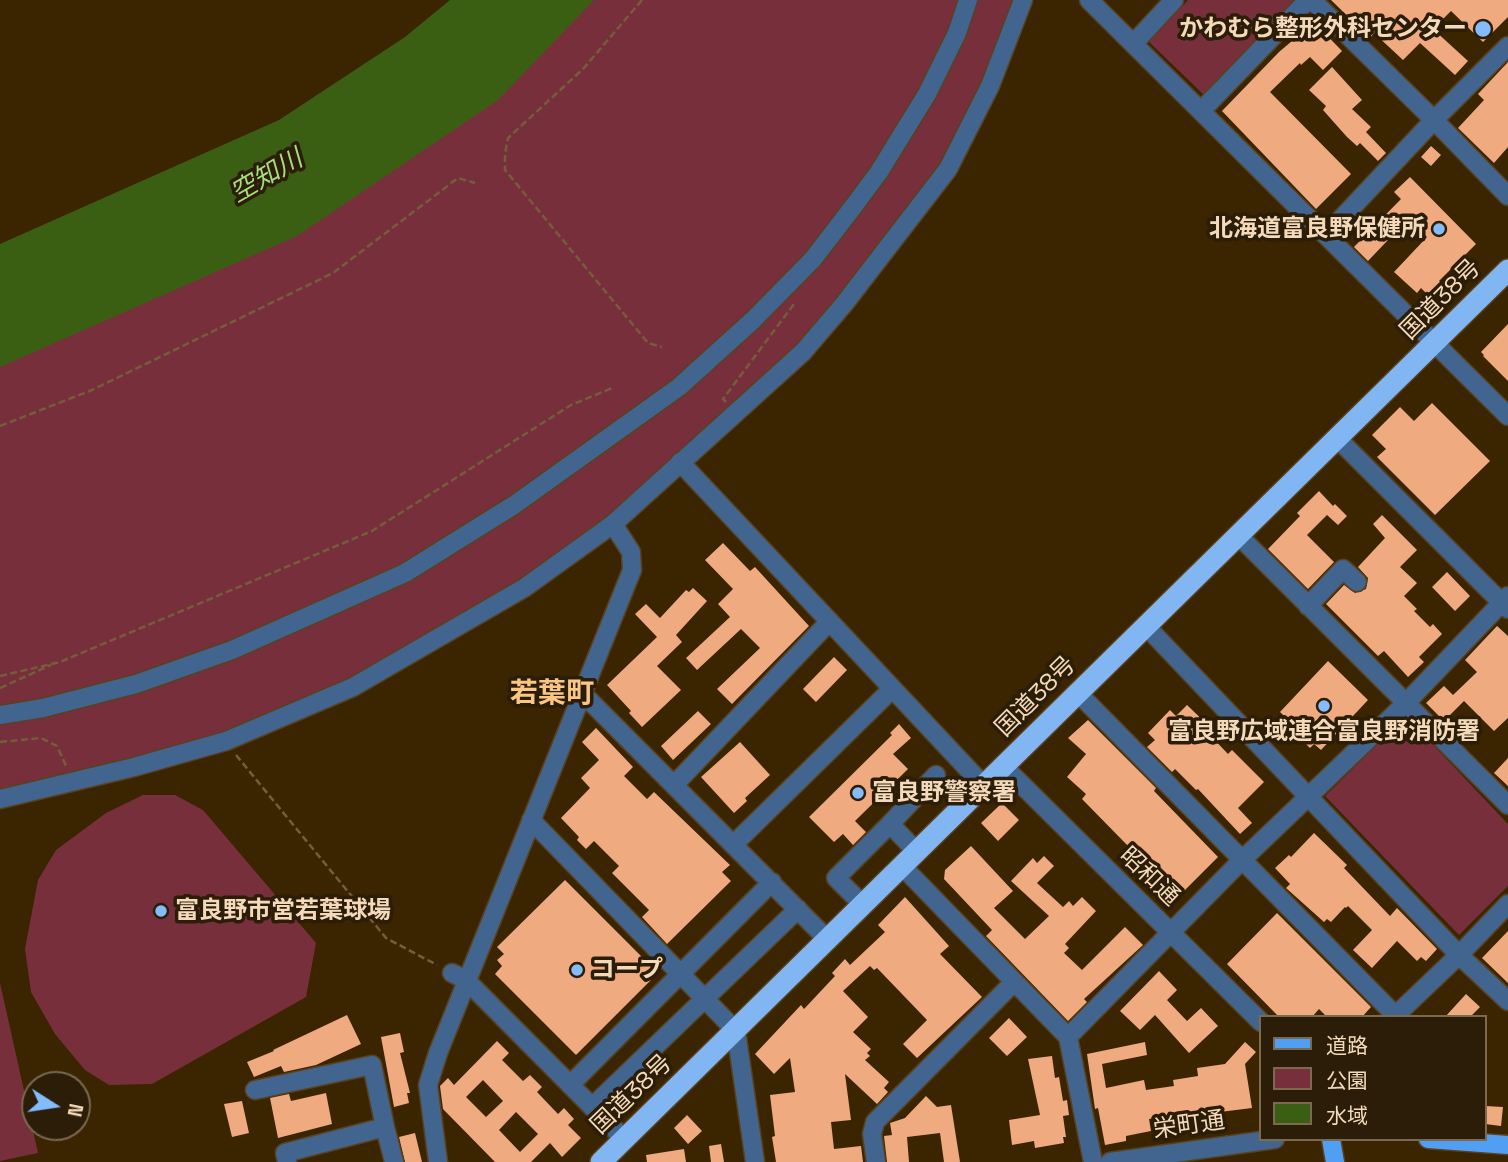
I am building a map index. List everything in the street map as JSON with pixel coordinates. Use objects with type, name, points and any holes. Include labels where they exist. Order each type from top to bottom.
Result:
[{"type":"highway","name":"国道38号","points":[[601,1162],[1508,270]]},
{"type":"main road","points":[[1331,1141],[1335,1162]]},
{"type":"main road","points":[[1455,1141],[1508,1145]]},
{"type":"street","points":[[0,715],[43,708],[135,684],[232,650],[405,573],[523,499],[679,387],[753,320],[813,259],[859,199],[879,172],[927,94],[957,33],[968,0]]},
{"type":"street","points":[[0,799],[72,780],[231,747],[353,687],[524,588],[613,524],[803,352],[844,304],[948,169],[989,86],[1023,0]]},
{"type":"street","points":[[1088,0],[1508,416]]},
{"type":"street","points":[[1133,44],[1174,0]]},
{"type":"street","points":[[1201,111],[1310,0],[1508,196]]},
{"type":"street","points":[[1326,235],[1433,120],[1508,46]]},
{"type":"street","points":[[1068,1037],[1241,861],[1506,603],[1337,438]]},
{"type":"street","points":[[680,462],[984,786]]},
{"type":"street","points":[[438,1162],[428,1085],[459,976],[531,820],[632,570],[631,552],[613,524]]},
{"type":"street","points":[[1239,536],[1508,805]]},
{"type":"street","points":[[1308,606],[1343,569],[1357,582]]},
{"type":"street","points":[[675,784],[829,622]]},
{"type":"street","points":[[1145,625],[1459,955],[1508,1002]]},
{"type":"street","points":[[734,844],[892,689]]},
{"type":"street","points":[[1077,692],[1394,1015]]},
{"type":"street","points":[[582,693],[828,940]]},
{"type":"street","name":"昭和通","points":[[1003,766],[1260,1021]]},
{"type":"street","points":[[863,905],[836,878],[936,775]]},
{"type":"street","points":[[531,820],[736,1031],[755,1162]]},
{"type":"street","points":[[890,824],[910,859],[1014,982],[1068,1037],[1093,1162]]},
{"type":"street","points":[[570,1085],[772,882]]},
{"type":"street","points":[[1396,1015],[1508,904]]},
{"type":"street","points":[[592,1107],[799,909]]},
{"type":"street","points":[[459,976],[624,1139]]},
{"type":"street","points":[[876,1162],[872,1134],[875,1122],[1014,982]]},
{"type":"street","points":[[254,1090],[372,1065],[394,1162]]},
{"type":"street","points":[[287,1162],[285,1153],[384,1126]]},
{"type":"street","name":"栄町通","points":[[1110,1162],[1179,1157],[1264,1141]]},
{"type":"path","points":[[642,0],[583,69],[508,138],[505,170],[648,342],[662,346]]},
{"type":"path","points":[[0,426],[92,390],[334,273],[458,178],[475,183]]},
{"type":"path","points":[[736,412],[723,399],[795,302]]},
{"type":"path","points":[[0,688],[372,531],[571,405],[612,388]]},
{"type":"path","points":[[0,676],[60,662]]},
{"type":"path","points":[[0,742],[41,738],[57,746],[72,780]]},
{"type":"path","points":[[231,747],[386,939],[459,976]]},
{"type":"green space","points":[[580,0],[1023,0],[948,169],[844,304],[613,524],[353,687],[226,741],[0,799],[0,357]]},
{"type":"green space","points":[[1188,0],[1295,1],[1204,95],[1148,41]]},
{"type":"green space","points":[[1406,716],[1508,824],[1508,886],[1459,935],[1325,796]]},
{"type":"green space","name":"富良野市営若葉球場","points":[[143,795],[175,795],[203,810],[316,943],[306,997],[152,1084],[109,1085],[91,1074],[91,1071],[85,1070],[55,1034],[31,992],[25,949],[38,880],[56,850],[106,813]]},
{"type":"green space","points":[[0,983],[21,1077],[21,1141],[35,1141],[38,1153],[0,1161]]},
{"type":"water","name":"空知川","points":[[450,0],[594,0],[498,100],[297,236],[0,367],[0,244],[279,120],[405,37]]},
{"type":"building","points":[[1331,0],[1508,0],[1508,17],[1483,42],[1451,11],[1433,29],[1468,61],[1455,75],[1420,43],[1403,60],[1374,33],[1370,38]]},
{"type":"building","points":[[1314,22],[1342,51],[1323,70],[1310,57],[1270,92],[1351,174],[1316,209],[1222,111],[1279,52],[1294,42]]},
{"type":"building","points":[[1508,62],[1508,147],[1494,163],[1458,128],[1484,100],[1478,94]]},
{"type":"building","points":[[1332,67],[1362,100],[1352,109],[1371,127],[1366,132],[1386,153],[1378,161],[1360,143],[1357,146],[1347,137],[1323,110],[1326,106],[1309,90]]},
{"type":"building","points":[[1431,146],[1441,155],[1431,166],[1421,157]]},
{"type":"building","points":[[1410,177],[1476,244],[1439,281],[1444,286],[1432,299],[1421,288],[1417,293],[1394,272],[1427,237],[1408,219],[1368,261],[1354,247],[1401,199],[1394,192]]},
{"type":"building","points":[[1508,324],[1508,381],[1481,352]]},
{"type":"building","points":[[1432,403],[1490,461],[1435,515],[1377,457],[1386,449],[1372,435],[1400,407],[1414,421]]},
{"type":"building","points":[[1319,491],[1347,516],[1338,525],[1327,515],[1307,535],[1334,562],[1308,589],[1268,549],[1300,516],[1297,513]]},
{"type":"building","points":[[1382,515],[1417,550],[1400,567],[1417,583],[1404,596],[1430,627],[1433,624],[1442,634],[1419,657],[1424,662],[1408,677],[1384,651],[1378,656],[1326,604],[1344,585],[1355,593],[1366,589],[1368,578],[1358,567],[1385,538],[1373,524]]},
{"type":"building","points":[[723,543],[750,571],[755,567],[809,626],[732,704],[717,689],[760,648],[741,629],[697,670],[686,658],[730,617],[718,604],[733,589],[705,560]]},
{"type":"building","points":[[1447,572],[1470,596],[1455,611],[1432,587]]},
{"type":"building","points":[[693,588],[707,601],[676,635],[682,642],[657,666],[681,690],[642,727],[607,685],[657,637],[635,614],[646,604],[660,618],[686,590],[689,592]]},
{"type":"building","points":[[1497,626],[1508,636],[1508,718],[1494,731],[1464,701],[1444,721],[1426,703],[1444,686],[1453,695],[1477,672],[1465,660]]},
{"type":"building","points":[[834,657],[847,670],[816,702],[803,689]]},
{"type":"building","name":"富良野広域連合富良野消防署","points":[[1328,661],[1368,700],[1321,750],[1314,744],[1310,748],[1299,737],[1303,734],[1280,712]]},
{"type":"building","points":[[1187,705],[1213,730],[1209,734],[1228,754],[1232,750],[1264,782],[1238,808],[1252,823],[1240,834],[1198,789],[1175,769],[1172,772],[1147,747],[1155,740],[1148,733],[1170,710],[1176,716]]},
{"type":"building","points":[[698,711],[711,724],[673,760],[661,746]]},
{"type":"building","points":[[1088,720],[1156,788],[1154,791],[1218,857],[1172,903],[1122,853],[1128,846],[1082,799],[1086,794],[1067,777],[1086,754],[1068,738]]},
{"type":"building","name":"富良野警察署","points":[[899,724],[911,738],[893,754],[908,769],[855,821],[866,832],[853,845],[843,834],[834,842],[809,817],[892,735],[890,733]]},
{"type":"building","points":[[596,728],[633,767],[624,776],[647,799],[654,792],[730,865],[722,872],[731,881],[667,944],[642,917],[649,910],[612,873],[619,866],[594,841],[586,849],[561,818],[590,788],[581,778],[599,760],[582,742]]},
{"type":"building","points":[[740,742],[770,775],[745,798],[747,801],[734,813],[701,777]]},
{"type":"building","points":[[1508,758],[1508,786],[1494,773]]},
{"type":"building","points":[[1002,803],[1019,820],[998,841],[981,823]]},
{"type":"building","points":[[1314,833],[1347,865],[1344,868],[1390,916],[1397,908],[1437,949],[1426,961],[1421,957],[1417,961],[1397,941],[1372,968],[1353,950],[1372,930],[1348,906],[1331,922],[1327,919],[1324,922],[1286,888],[1290,884],[1275,868],[1289,855],[1291,857]]},
{"type":"building","points":[[971,846],[1013,891],[994,908],[1025,939],[1049,916],[1011,881],[1033,858],[1037,863],[1044,856],[1054,866],[1037,883],[1063,907],[1069,901],[1073,906],[1082,897],[1096,911],[1065,944],[1069,948],[1064,953],[1082,970],[1125,927],[1143,945],[1084,999],[1087,1002],[1068,1021],[986,936],[992,930],[944,879],[945,870]]},
{"type":"building","name":"コープ","points":[[565,880],[658,973],[576,1055],[495,974],[502,966],[497,960],[504,954],[497,947]]},
{"type":"building","points":[[905,897],[949,946],[940,954],[982,997],[917,1058],[903,1044],[927,1020],[877,968],[874,970],[870,966],[843,991],[868,1017],[853,1032],[871,1049],[867,1053],[870,1056],[865,1060],[889,1082],[884,1088],[888,1092],[877,1104],[845,1074],[851,1120],[831,1122],[834,1149],[861,1146],[863,1162],[776,1162],[770,1095],[795,1092],[790,1058],[774,1074],[755,1054],[801,1005],[804,1009],[835,976],[832,973],[845,959],[850,965],[885,932],[878,925]]},
{"type":"building","points":[[1277,913],[1371,1007],[1364,1015],[1325,1015],[1319,1009],[1314,1015],[1277,1015],[1227,964]]},
{"type":"building","points":[[1508,931],[1508,983],[1482,958]]},
{"type":"building","points":[[1159,971],[1177,990],[1167,1000],[1187,1021],[1201,1008],[1218,1026],[1189,1053],[1155,1015],[1140,1030],[1120,1011]]},
{"type":"building","points":[[1466,994],[1480,1007],[1472,1015],[1447,1015]]},
{"type":"building","points":[[347,1015],[361,1044],[316,1065],[284,1072],[281,1066],[254,1077],[247,1062]]},
{"type":"building","points":[[1009,1018],[1027,1037],[1007,1056],[989,1038]]},
{"type":"building","points":[[400,1033],[404,1052],[400,1053],[410,1093],[407,1093],[409,1103],[394,1107],[381,1037]]},
{"type":"building","points":[[497,1041],[509,1053],[502,1060],[523,1081],[530,1075],[542,1087],[537,1092],[558,1114],[564,1108],[574,1119],[568,1125],[581,1138],[562,1157],[550,1143],[531,1162],[495,1162],[443,1109],[440,1086],[448,1078],[454,1085]],"holes":[[[483,1080],[503,1101],[486,1117],[466,1097]],[[516,1112],[538,1134],[520,1152],[499,1130]]]},
{"type":"building","points":[[1145,1042],[1147,1055],[1102,1064],[1106,1088],[1144,1080],[1146,1090],[1174,1086],[1173,1080],[1198,1076],[1197,1068],[1225,1064],[1245,1042],[1256,1052],[1245,1064],[1252,1108],[1220,1112],[1221,1115],[1203,1118],[1202,1110],[1149,1119],[1151,1131],[1126,1136],[1126,1141],[1105,1145],[1098,1108],[1095,1109],[1087,1054]]},
{"type":"building","points":[[1052,1056],[1055,1078],[1059,1077],[1063,1101],[1067,1100],[1069,1115],[1063,1116],[1066,1137],[1063,1137],[1064,1143],[1035,1148],[1034,1141],[1012,1145],[1009,1120],[1040,1115],[1028,1059]]},
{"type":"building","points":[[326,1093],[332,1124],[278,1138],[270,1098],[289,1094],[291,1101]]},
{"type":"building","points":[[926,1096],[937,1107],[951,1105],[960,1162],[944,1162],[940,1133],[907,1137],[909,1162],[887,1162],[884,1136],[892,1135],[890,1123],[905,1118]]},
{"type":"building","points":[[242,1101],[249,1133],[232,1137],[224,1104]]},
{"type":"building","points":[[1487,1106],[1503,1107],[1501,1126],[1487,1124]]},
{"type":"building","points":[[687,1115],[702,1131],[688,1144],[674,1128]]},
{"type":"building","points":[[415,1133],[422,1162],[405,1162],[399,1137]]},
{"type":"building","points":[[721,1144],[724,1162],[711,1162],[709,1146]]},
{"type":"building","points":[[684,1149],[686,1162],[647,1162],[646,1155]]},
{"type":"place","name":"かわむら整形外科センター","points":[[1483,29]]},
{"type":"place","name":"北海道富良野保健所","points":[[1439,229]]},
{"type":"place","name":"富良野広域連合富良野消防署","points":[[1324,706]]},
{"type":"place","name":"富良野警察署","points":[[858,793]]},
{"type":"place","name":"富良野市営若葉球場","points":[[161,911]]},
{"type":"place","name":"コープ","points":[[577,970]]},
{"type":"district","name":"若葉町","points":[[552,694]]}]
